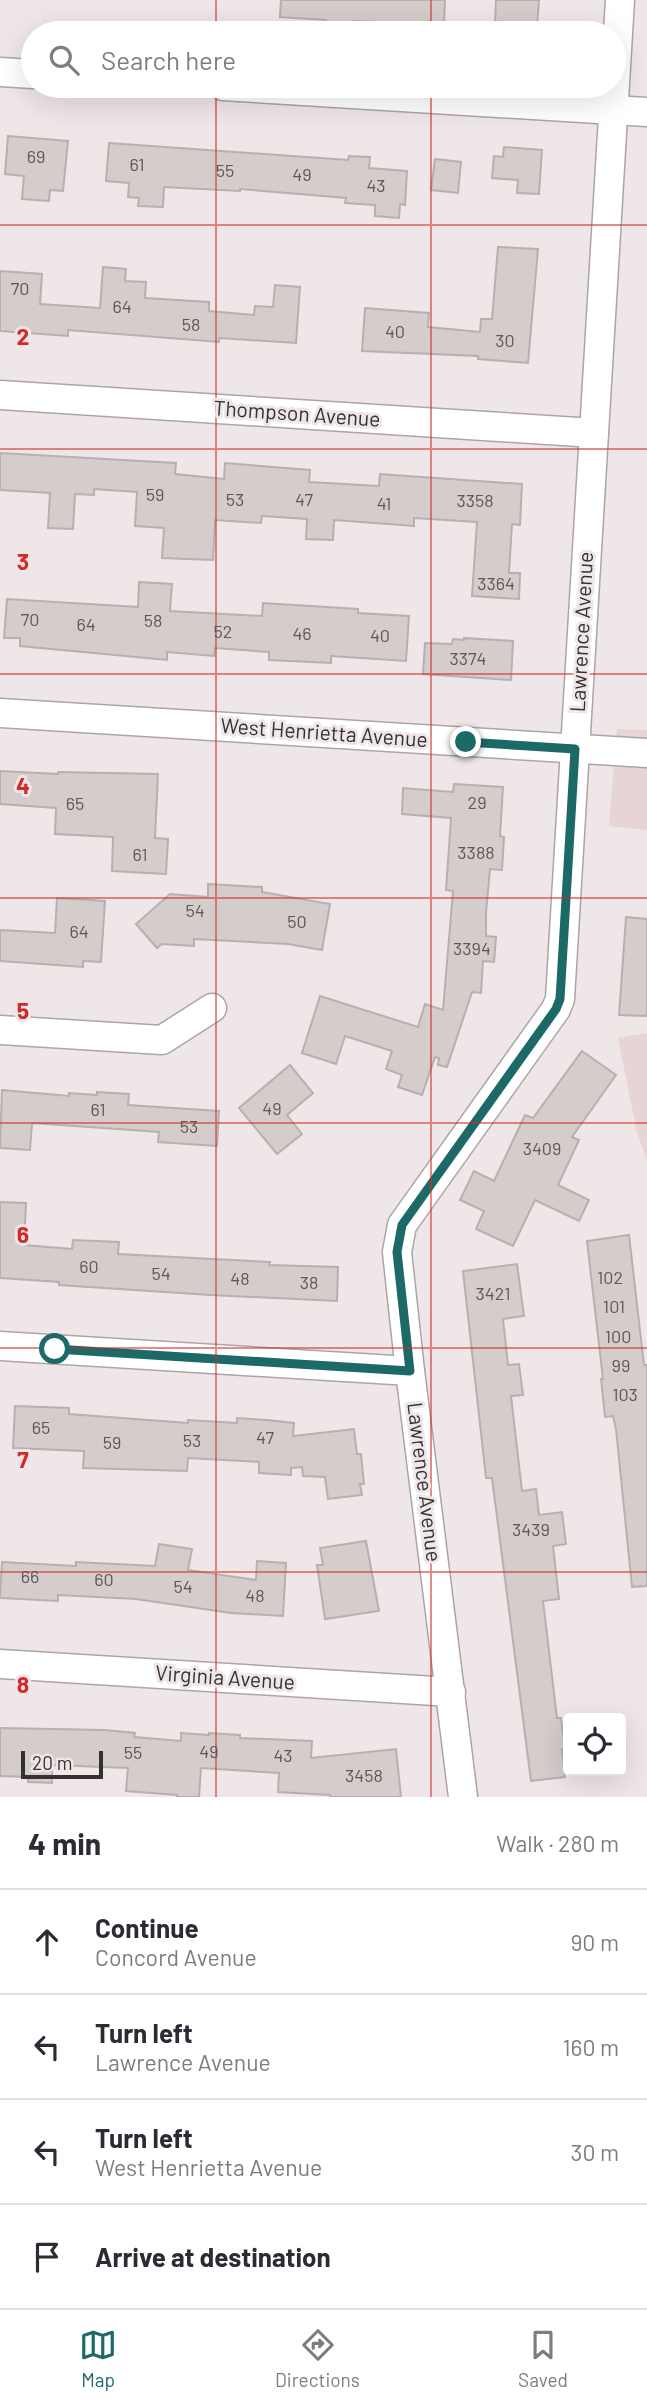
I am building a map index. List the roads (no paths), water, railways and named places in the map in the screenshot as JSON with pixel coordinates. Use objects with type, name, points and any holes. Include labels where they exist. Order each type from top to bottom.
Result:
[{"type":"street","name":"Lawrence Avenue","points":[[619,21],[620,0]]},
{"type":"street","points":[[0,72],[21,73]]},
{"type":"street","points":[[418,98],[647,112]]},
{"type":"street","name":"Lawrence Avenue","points":[[463,1797],[397,1252],[402,1225],[556,1009],[560,999],[614,98]]},
{"type":"street","name":"Thompson Avenue","points":[[0,396],[594,433]]},
{"type":"street","name":"West Henrietta Avenue","points":[[0,713],[647,753]]},
{"type":"street","points":[[0,1030],[162,1040],[212,1008]]},
{"type":"street","points":[[0,1346],[410,1371]]},
{"type":"street","name":"Virginia Avenue","points":[[0,1664],[451,1692]]}]
